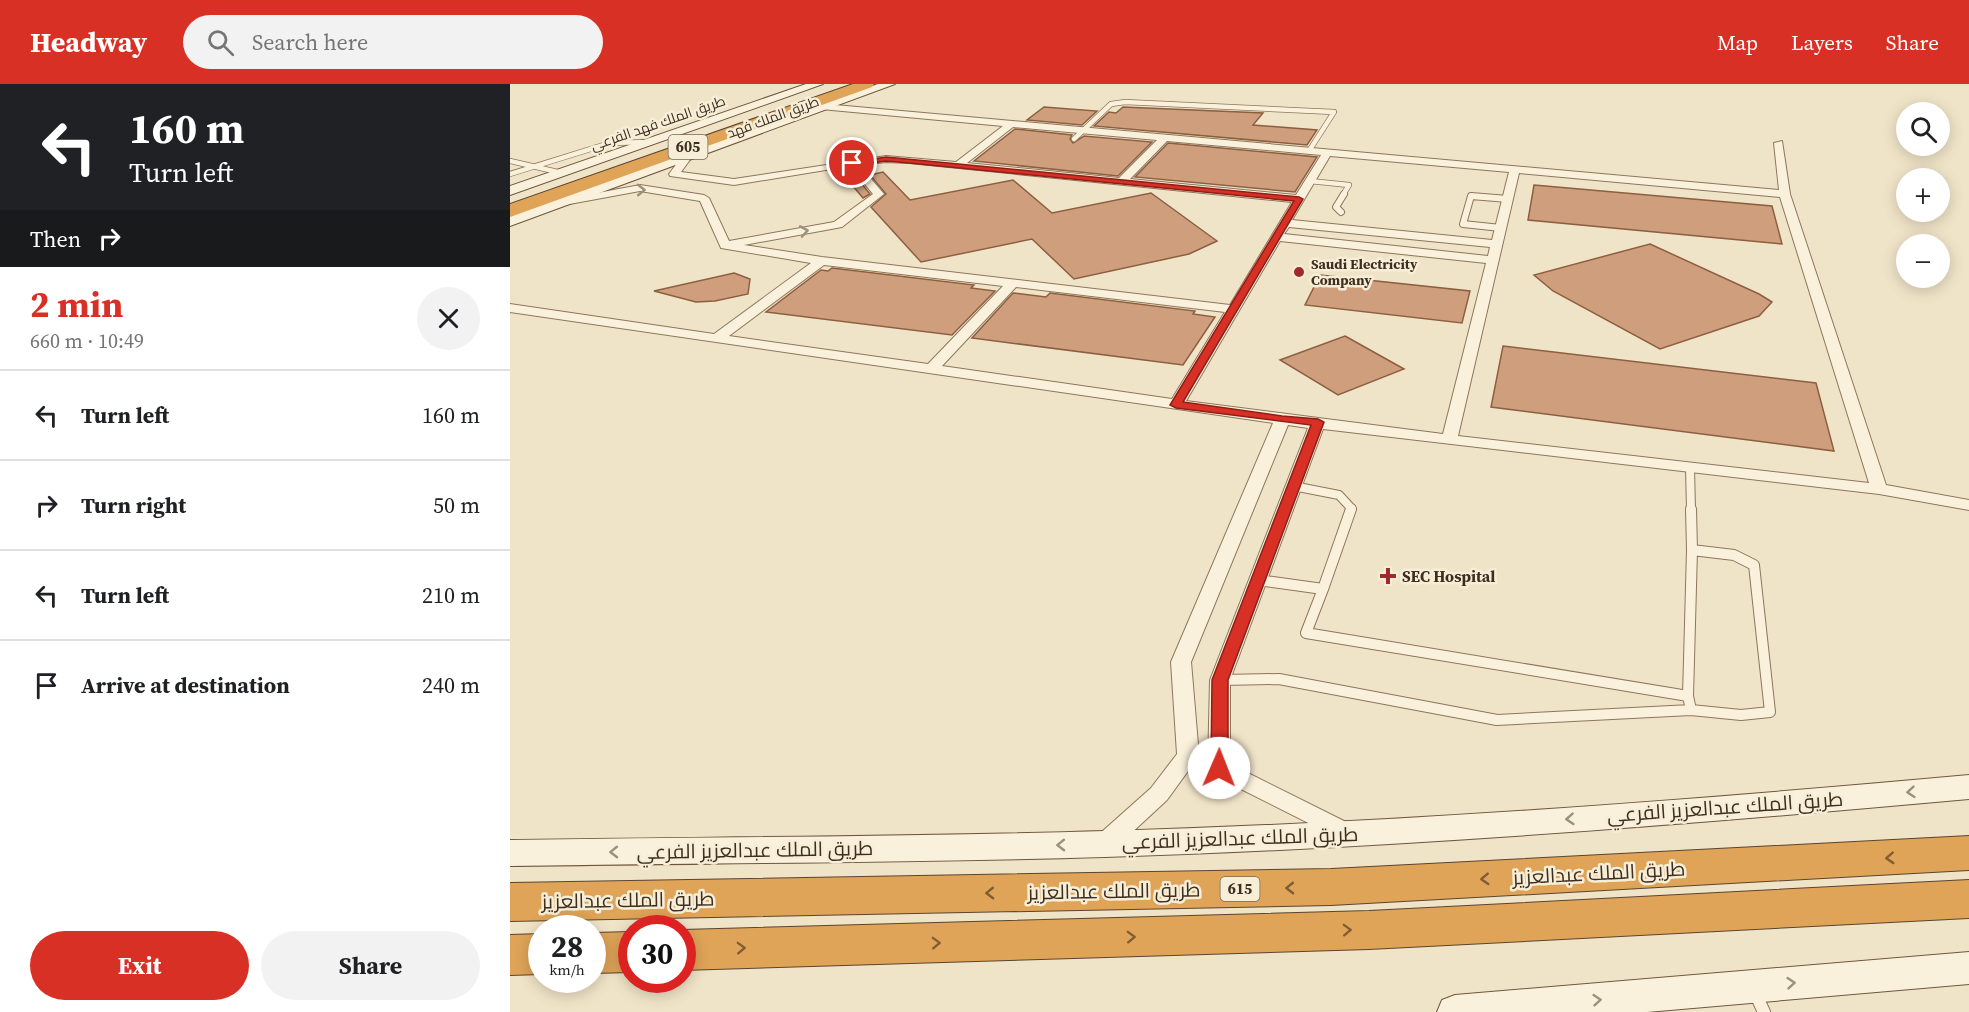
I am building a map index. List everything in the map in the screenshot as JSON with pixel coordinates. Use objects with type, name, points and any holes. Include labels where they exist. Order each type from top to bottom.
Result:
[{"type":"highway","name":"طريق الملك فهد","points":[[510,200],[839,84]]},
{"type":"highway","name":"طريق الملك فهد","points":[[510,211],[867,84]]},
{"type":"highway","name":"طريق الملك عبدالعزيز","points":[[510,902],[1331,887],[1969,854]]},
{"type":"highway","points":[[696,950],[1369,930],[1969,899]]},
{"type":"highway","points":[[510,955],[528,954]]},
{"type":"main road","name":"طريق الملك فهد الفرعي","points":[[510,191],[817,84]]},
{"type":"main road","points":[[510,221],[889,84]]},
{"type":"main road","name":"طريق الملك عبدالعزيز الفرعي","points":[[510,853],[1104,844],[1350,834],[1804,802],[1969,787]]},
{"type":"main road","points":[[1455,1012],[1758,999],[1969,968]]},
{"type":"street","points":[[824,107],[1010,125],[1079,135],[1164,138],[1785,194]]},
{"type":"street","points":[[958,165],[1010,125]]},
{"type":"street","points":[[1121,182],[1164,138]]},
{"type":"street","points":[[1779,143],[1785,194],[1879,489]]},
{"type":"street","points":[[1176,405],[1327,153]]},
{"type":"street","points":[[687,157],[674,174],[734,182],[886,159],[1299,199]]},
{"type":"street","points":[[725,244],[838,225],[879,194],[852,163]]},
{"type":"street","points":[[1450,438],[1515,170]]},
{"type":"street","points":[[562,202],[640,188],[704,198],[734,182]]},
{"type":"street","points":[[704,198],[725,244],[746,250],[1233,309]]},
{"type":"street","points":[[1285,222],[1498,244]]},
{"type":"street","points":[[1276,237],[1494,260]]},
{"type":"street","points":[[717,338],[822,261]]},
{"type":"street","points":[[932,369],[1013,283]]},
{"type":"street","points":[[510,308],[1282,420],[1318,422],[1879,489],[1969,506]]},
{"type":"street","points":[[1104,844],[1159,794],[1188,756],[1181,662],[1282,420]]},
{"type":"street","points":[[1318,422],[1220,680],[1219,768],[1350,834]]},
{"type":"lane","points":[[1079,135],[1111,104],[1125,102],[1334,112],[1309,151]]},
{"type":"lane","points":[[510,174],[610,143],[651,142]]},
{"type":"lane","points":[[510,161],[562,173]]},
{"type":"lane","points":[[1310,181],[1349,185],[1336,207],[1341,212]]},
{"type":"lane","points":[[1501,228],[1463,224],[1471,196],[1508,199]]},
{"type":"lane","points":[[1690,467],[1692,550],[1688,696],[1690,710]]},
{"type":"lane","points":[[1293,486],[1339,495],[1352,508],[1306,633],[1688,696]]},
{"type":"lane","points":[[1220,680],[1279,679],[1497,720],[1690,710],[1741,715],[1770,712],[1754,564],[1734,555],[1692,550]]},
{"type":"lane","points":[[1258,580],[1323,589]]},
{"type":"building","points":[[1044,107],[1097,111],[1082,125],[1027,120]]},
{"type":"building","points":[[1123,107],[1263,113],[1253,125],[1317,130],[1307,145],[1094,126],[1109,112],[1116,113]]},
{"type":"building","points":[[1015,129],[1072,135],[1070,139],[1073,143],[1084,136],[1152,142],[1118,176],[974,161]]},
{"type":"building","points":[[1168,143],[1317,157],[1295,192],[1135,177]]},
{"type":"building","points":[[883,172],[910,200],[1013,180],[1052,213],[1151,193],[1217,241],[1189,254],[1074,279],[1032,239],[921,262],[871,207],[886,194],[870,175]]},
{"type":"building","points":[[856,177],[870,194],[863,198],[847,179]]},
{"type":"building","points":[[1534,185],[1772,206],[1782,244],[1528,220]]},
{"type":"building","points":[[1650,244],[1772,302],[1759,316],[1660,349],[1553,291],[1534,275]]},
{"type":"building","points":[[832,268],[974,285],[971,288],[995,291],[952,335],[766,312],[821,270],[828,271]]},
{"type":"building","points":[[734,273],[750,279],[748,294],[715,301],[696,302],[654,291]]},
{"type":"building","points":[[1320,275],[1470,291],[1462,323],[1305,305]]},
{"type":"building","points":[[1013,293],[1046,297],[1050,293],[1195,311],[1193,314],[1215,317],[1183,365],[972,338]]},
{"type":"building","points":[[1345,336],[1404,369],[1338,395],[1280,360]]},
{"type":"building","points":[[1503,346],[1816,383],[1834,451],[1491,407]]},
{"type":"place","name":"Saudi Electricity Company","points":[[1299,272]]},
{"type":"place","name":"SEC Hospital","points":[[1388,576]]},
{"type":"route","points":[[852,163],[886,159],[909,160],[1299,199],[1176,405],[1282,420],[1318,422],[1220,680],[1219,768]]}]
